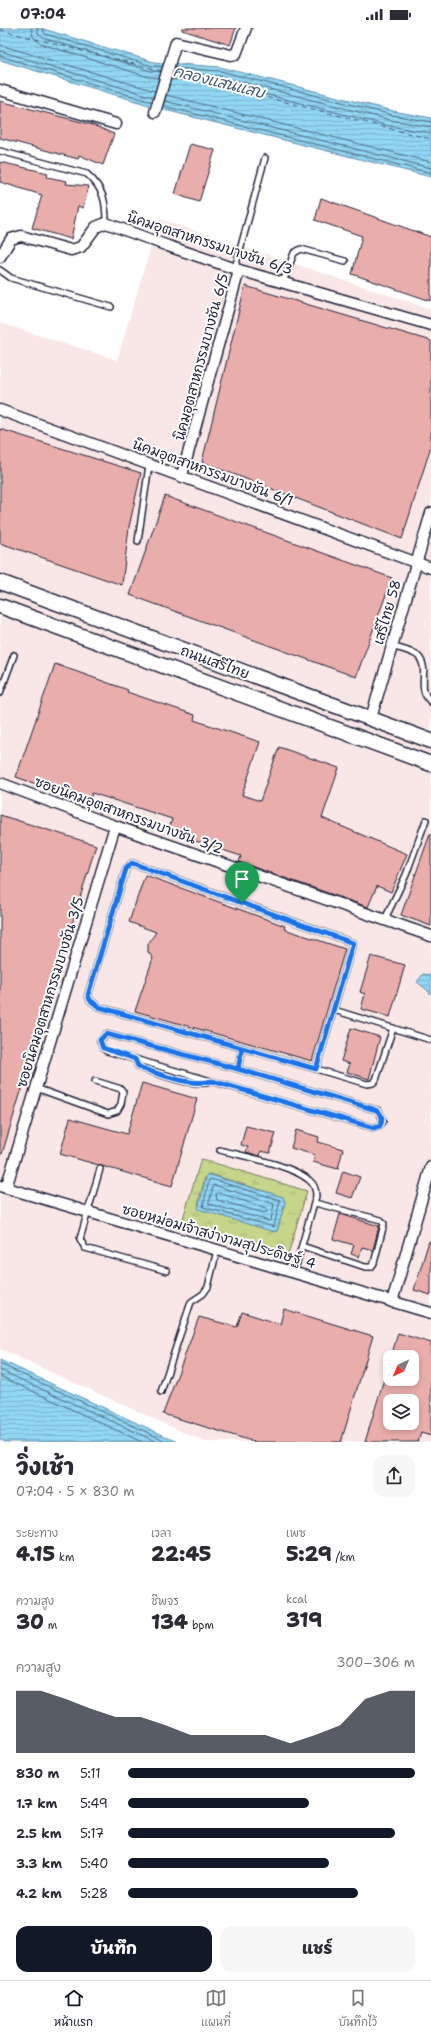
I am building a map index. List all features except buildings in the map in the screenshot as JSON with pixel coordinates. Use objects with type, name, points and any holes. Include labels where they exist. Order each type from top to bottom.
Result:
[{"type":"main road","name":"ถนนเสรีไทย","points":[[0,582],[431,741]]},
{"type":"main road","name":"ถนนเสรีไทย","points":[[0,606],[431,764]]},
{"type":"street","points":[[155,111],[174,48],[178,42],[231,55],[236,54],[246,28]]},
{"type":"street","points":[[0,90],[116,124]]},
{"type":"street","name":"นิคมอุตสาหกรรมบางชัน 6/3","points":[[0,257],[10,239],[21,236],[71,250],[82,247],[96,227],[106,223],[237,269],[431,325]]},
{"type":"street","name":"นิคมอุตสาหกรรมบางชัน 6/5","points":[[182,475],[237,269]]},
{"type":"street","name":"นิคมอุตสาหกรรมบางชัน 6/1","points":[[0,410],[182,475],[431,568]]},
{"type":"street","name":"เสรีไทย 58","points":[[371,718],[431,514]]},
{"type":"street","name":"ซอยนิคมอุตสาหกรรมบางชัน 3/2","points":[[0,783],[115,826],[431,936]]},
{"type":"street","name":"ซอยนิคมอุตสาหกรรมบางชัน 3/5","points":[[3,1187],[36,1088],[115,826]]},
{"type":"street","points":[[392,1302],[431,1167]]},
{"type":"street","name":"ซอยหม่อมเจ้าสง่างามสุประดิษฐ์ 4","points":[[3,1187],[431,1313]]},
{"type":"lane","points":[[0,151],[87,174],[94,180],[106,203],[106,223]]},
{"type":"lane","points":[[237,269],[265,158]]},
{"type":"lane","points":[[283,282],[294,253],[301,249],[345,261]]},
{"type":"lane","points":[[0,270],[10,278],[111,307]]},
{"type":"lane","points":[[138,541],[149,463]]},
{"type":"lane","points":[[392,646],[418,656],[424,663],[426,671],[423,688],[426,698],[431,702]]},
{"type":"lane","points":[[0,693],[14,655]]},
{"type":"lane","points":[[385,919],[406,875],[426,820]]},
{"type":"lane","points":[[316,1069],[353,943],[132,863],[126,869],[88,995],[90,1000],[99,1007],[367,1084],[373,1083],[376,1080],[393,1028]]},
{"type":"lane","points":[[334,1010],[431,1040]]},
{"type":"lane","points":[[106,1034],[238,1069],[379,1111],[383,1120],[380,1126],[374,1128],[212,1081],[202,1084],[150,1071],[138,1066],[135,1059],[103,1048],[100,1044],[102,1037],[106,1034]]},
{"type":"lane","points":[[238,1069],[242,1048]]},
{"type":"lane","points":[[36,1088],[108,1114],[117,1111],[121,1104],[123,1092],[121,1089],[95,1081]]},
{"type":"lane","points":[[220,1150],[292,1171],[309,1180],[316,1190],[315,1202],[294,1273]]},
{"type":"lane","points":[[100,1169],[80,1240],[85,1248],[167,1271]]},
{"type":"lane","points":[[302,1246],[365,1267],[371,1267],[374,1263],[384,1224],[381,1220],[315,1202]]},
{"type":"lane","points":[[161,1392],[190,1302],[203,1294],[208,1287],[217,1250]]},
{"type":"shaded area","points":[[159,219],[431,309],[431,1442],[205,1442],[0,1349],[0,323],[117,360]]},
{"type":"green space","points":[[201,1159],[307,1191],[287,1258],[181,1225]],"holes":[[[210,1174],[283,1197],[285,1202],[277,1231],[198,1205],[205,1177]]]},
{"type":"water","name":"คลองแสนแสบ","points":[[0,28],[40,28],[154,62],[220,67],[393,111],[431,118],[431,177],[165,110],[0,60]]},
{"type":"water","points":[[423,974],[431,975],[431,994],[417,982]]},
{"type":"water","points":[[207,1174],[283,1197],[285,1202],[277,1231],[274,1232],[198,1209]]},
{"type":"water","points":[[0,1360],[178,1442],[5,1442],[0,1439]]},
{"type":"ferry route","points":[[0,30],[162,71]]},
{"type":"ferry route","points":[[171,73],[431,139]]},
{"type":"route","points":[[242,903],[132,863],[128,865],[88,995],[90,1000],[93,1004],[99,1007],[242,1048],[238,1069],[379,1111],[383,1120],[380,1126],[374,1128],[212,1081],[202,1084],[143,1069],[138,1066],[135,1059],[107,1051],[100,1044],[100,1040],[106,1034],[238,1069],[242,1048],[316,1069],[353,943],[242,903]]}]
